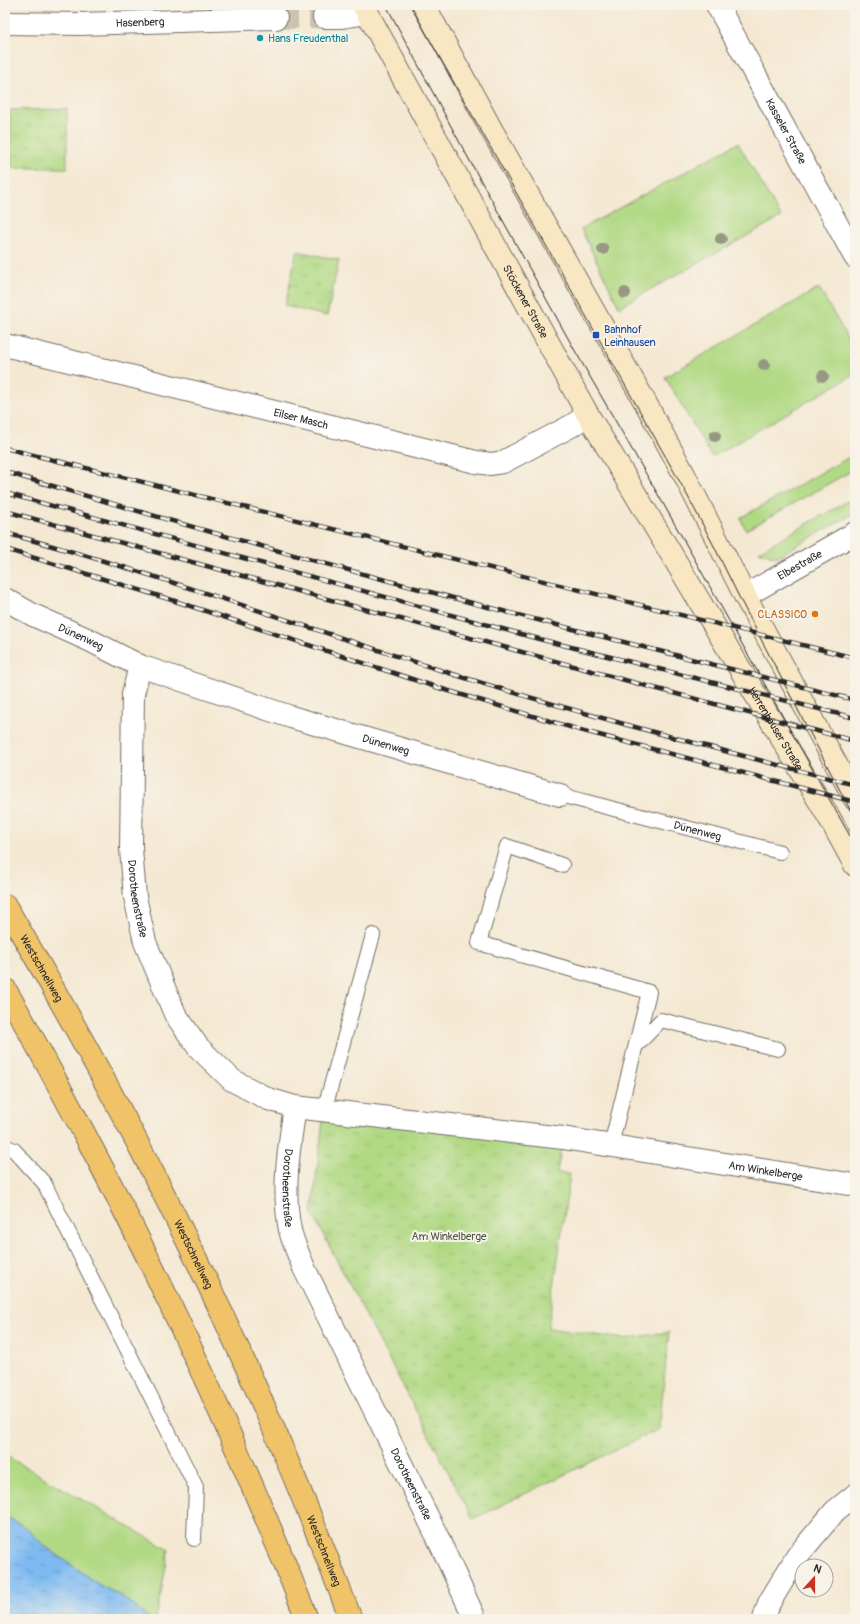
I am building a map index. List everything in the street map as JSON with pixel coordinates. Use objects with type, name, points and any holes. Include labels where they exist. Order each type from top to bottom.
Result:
[{"type":"highway","name":"Westschnellweg","points":[[5,905],[62,1002],[156,1178],[242,1357],[305,1501],[351,1619]]},
{"type":"highway","points":[[5,989],[26,1025],[120,1201],[205,1376],[269,1522],[307,1619]]},
{"type":"street","points":[[424,5],[490,127],[685,476],[745,596],[855,799]]},
{"type":"street","name":"Kasseler Straße","points":[[717,5],[855,257]]},
{"type":"street","points":[[324,17],[342,18],[366,9]]},
{"type":"street","name":"Stöckener Straße","points":[[366,9],[588,415],[696,593]]},
{"type":"street","name":"Hasenberg","points":[[5,23],[80,24],[276,18]]},
{"type":"street","name":"Eilser Masch","points":[[5,345],[469,460],[491,464],[503,462],[571,426],[588,415]]},
{"type":"street","name":"Elbestraße","points":[[745,596],[855,533]]},
{"type":"street","name":"Herrenhäuser Straße","points":[[696,593],[830,819],[855,865]]},
{"type":"street","name":"Dünenweg","points":[[5,599],[33,615],[89,640],[140,666],[291,718],[560,795]]},
{"type":"street","name":"Dorotheenstraße","points":[[140,666],[133,694],[131,849],[135,897],[145,942],[175,1014],[198,1047],[232,1080],[268,1099],[295,1107],[289,1146],[286,1192],[290,1230],[304,1268],[437,1536],[475,1619]]},
{"type":"street","name":"Am Winkelberge","points":[[295,1107],[563,1138],[855,1185]]},
{"type":"street","points":[[764,1619],[770,1603],[798,1555],[835,1511],[855,1495]]},
{"type":"lane","name":"Dünenweg","points":[[560,795],[780,852]]},
{"type":"lane","points":[[562,865],[507,846],[479,942],[650,992],[611,1145]]},
{"type":"lane","points":[[324,1111],[373,935]]},
{"type":"lane","points":[[636,1045],[661,1020],[778,1049]]},
{"type":"lane","points":[[5,1146],[14,1150],[44,1183],[196,1487],[194,1538]]},
{"type":"green space","points":[[67,109],[67,168],[11,168],[10,110]]},
{"type":"green space","points":[[738,143],[781,217],[619,307],[581,229]]},
{"type":"green space","points":[[297,251],[339,260],[327,316],[285,306]]},
{"type":"green space","points":[[819,288],[855,351],[855,374],[712,457],[665,377]]},
{"type":"green space","points":[[855,454],[855,469],[746,530],[740,518]]},
{"type":"green space","points":[[855,497],[855,513],[776,557],[759,551]]},
{"type":"green space","name":"Am Winkelberge","points":[[324,1111],[563,1138],[557,1173],[570,1174],[548,1328],[624,1339],[669,1332],[659,1429],[473,1519],[312,1213]]},
{"type":"green space","points":[[5,1455],[169,1550],[156,1619],[150,1619],[121,1596],[101,1586],[46,1547],[26,1528],[5,1516]]},
{"type":"water","points":[[5,1516],[26,1528],[46,1547],[101,1586],[121,1596],[150,1619],[5,1619]]},
{"type":"tunnel","points":[[276,18],[324,17]]},
{"type":"tram line","points":[[386,5],[460,143],[574,349],[664,505],[855,845]]},
{"type":"tram line","points":[[410,5],[685,491],[855,819]]},
{"type":"railway","points":[[5,448],[855,658]]},
{"type":"railway","points":[[5,472],[213,533],[395,583],[855,700]]},
{"type":"railway","points":[[5,493],[539,639],[855,718]]},
{"type":"railway","points":[[5,511],[654,688],[855,741]]},
{"type":"railway","points":[[5,533],[60,548],[170,582],[494,687],[648,731],[855,785]]},
{"type":"railway","points":[[5,549],[172,600],[439,688],[580,730],[855,802]]},
{"type":"place","name":"Hans Freudenthal","points":[[260,38]]},
{"type":"place","name":"Bahnhof Leinhausen","points":[[596,335]]},
{"type":"place","name":"CLASSICO","points":[[815,614]]}]
